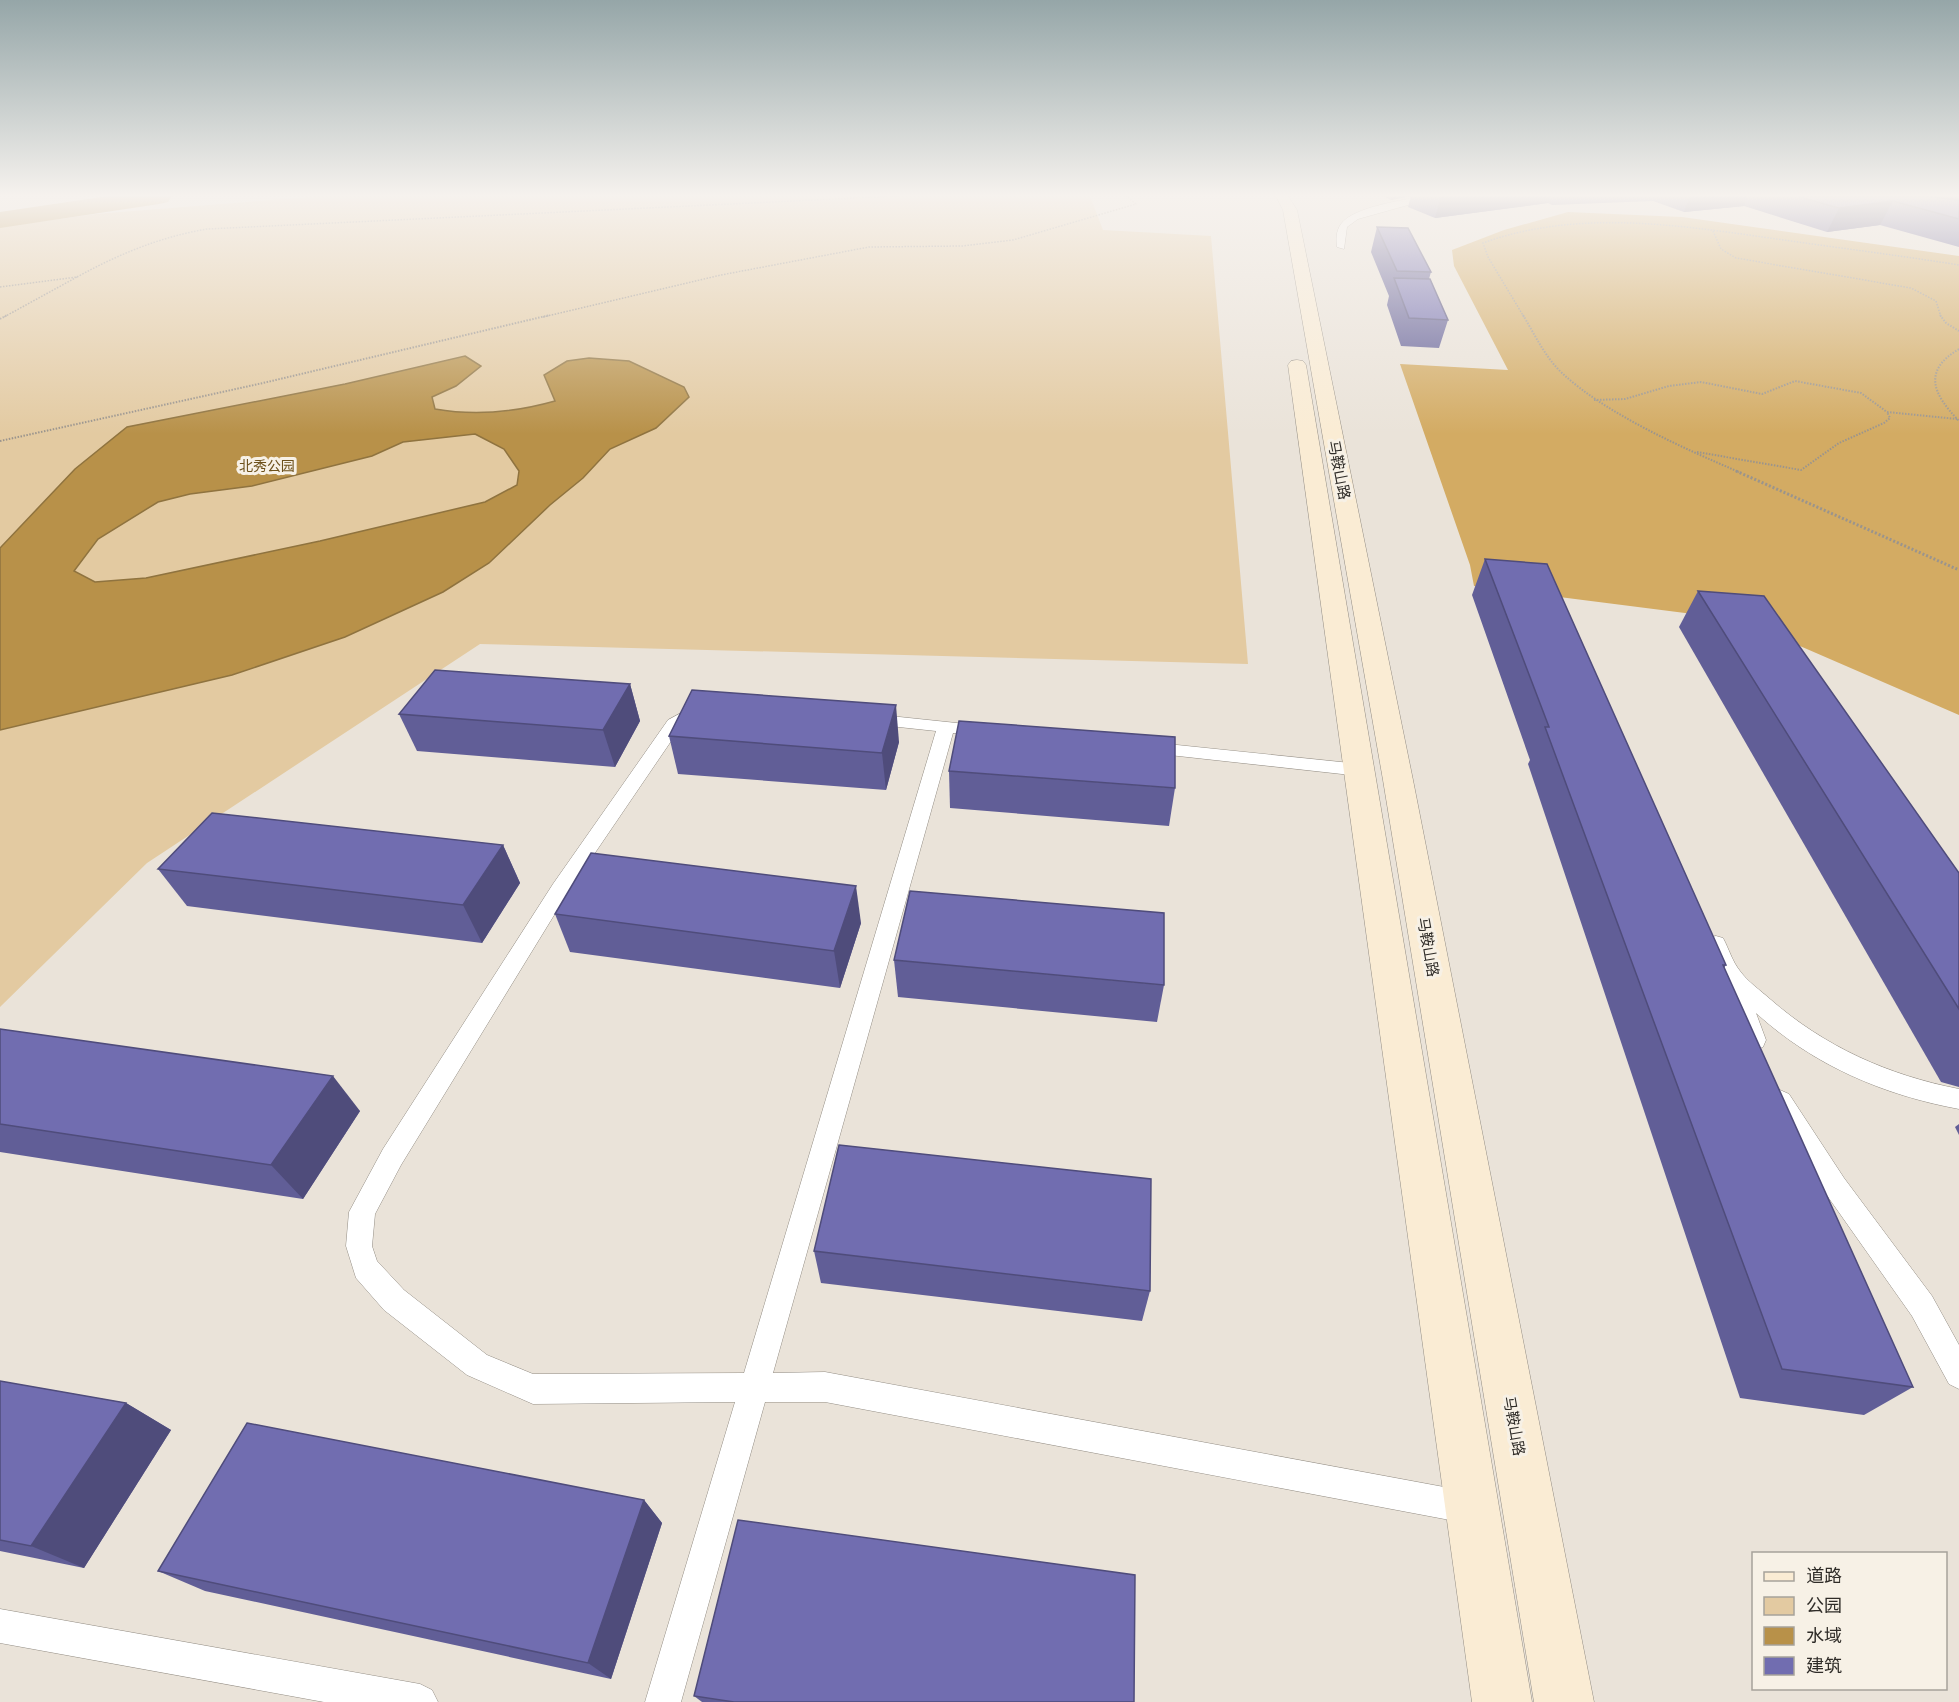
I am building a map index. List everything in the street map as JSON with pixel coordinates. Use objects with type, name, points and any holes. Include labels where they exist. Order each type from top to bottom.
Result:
[{"type":"main road","name":"马鞍山路","points":[[1285,275],[1502,1702]]},
{"type":"main road","name":"马鞍山路","points":[[1302,275],[1398,780],[1564,1702]]},
{"type":"lane","points":[[713,705],[692,711],[674,724],[560,888],[392,1156],[362,1212],[358,1246],[366,1269],[393,1300],[477,1365],[533,1389],[825,1387],[1472,1508]]},
{"type":"lane","points":[[852,717],[1006,733]]},
{"type":"lane","points":[[663,1702],[946,727]]},
{"type":"lane","points":[[1124,745],[1360,770]]},
{"type":"lane","points":[[1708,928],[1730,975],[1779,1100],[1829,1176],[1922,1306],[1959,1374]]},
{"type":"lane","points":[[1730,975],[1775,1016],[1819,1047],[1868,1075],[1924,1094],[1959,1099]]},
{"type":"lane","points":[[0,1626],[420,1702]]},
{"type":"path","points":[[0,319],[79,275]]},
{"type":"path","points":[[0,441],[263,383],[723,275]]},
{"type":"path","points":[[1499,275],[1547,356],[1561,372],[1594,400],[1691,451],[1959,570]]},
{"type":"path","points":[[1838,275],[1911,288],[1936,301],[1941,319],[1949,327],[1959,331]]},
{"type":"path","points":[[0,287],[76,277]]},
{"type":"path","points":[[1958,420],[1947,410],[1933,386],[1935,374],[1944,360],[1959,350]]},
{"type":"path","points":[[1594,400],[1625,399],[1670,386],[1701,382],[1762,394],[1795,381],[1861,393],[1887,411],[1958,420]]},
{"type":"path","points":[[1691,451],[1800,471],[1839,443],[1884,423],[1890,418],[1887,411]]},
{"type":"green space","name":"北秀公园","points":[[0,275],[1214,275],[1248,664],[480,644],[147,863],[0,1007]]},
{"type":"shaded area","points":[[1459,275],[1959,275],[1959,715],[1740,620],[1474,586],[1470,565],[1400,364],[1508,370]]},
{"type":"water","points":[[465,356],[481,366],[456,386],[432,397],[435,409],[465,412],[510,410],[555,401],[544,375],[567,361],[589,358],[629,361],[684,387],[689,397],[656,428],[610,449],[583,478],[550,505],[489,563],[443,592],[345,637],[232,675],[0,730],[0,548],[75,469],[127,427],[345,384]],"holes":[[[475,434],[504,449],[519,471],[517,485],[485,502],[320,541],[146,578],[95,582],[74,571],[98,539],[158,502],[190,494],[252,486],[372,456],[403,442]]]},
{"type":"building","points":[[1394,278],[1430,279],[1448,320],[1409,318]]},
{"type":"building","points":[[1485,559],[1547,564],[1726,965],[1723,965],[1913,1387],[1782,1369],[1545,727],[1549,727]]},
{"type":"building","points":[[1698,591],[1764,596],[1959,873],[1959,1009]]},
{"type":"building","points":[[435,670],[630,684],[603,730],[399,714]]},
{"type":"building","points":[[692,690],[896,705],[882,753],[669,736]]},
{"type":"building","points":[[959,721],[1175,737],[1175,788],[949,771]]},
{"type":"building","points":[[212,813],[503,845],[463,905],[158,869]]},
{"type":"building","points":[[591,853],[856,886],[834,951],[555,914]]},
{"type":"building","points":[[910,891],[1164,913],[1164,985],[894,960]]},
{"type":"building","points":[[0,1029],[333,1076],[271,1165],[0,1124]]},
{"type":"building","points":[[839,1145],[1151,1179],[1150,1291],[814,1251]]},
{"type":"building","points":[[0,1381],[126,1403],[31,1546],[0,1540]]},
{"type":"building","points":[[247,1423],[644,1500],[588,1663],[158,1571]]},
{"type":"building","points":[[738,1520],[1135,1575],[1134,1702],[734,1702],[694,1696]]}]
